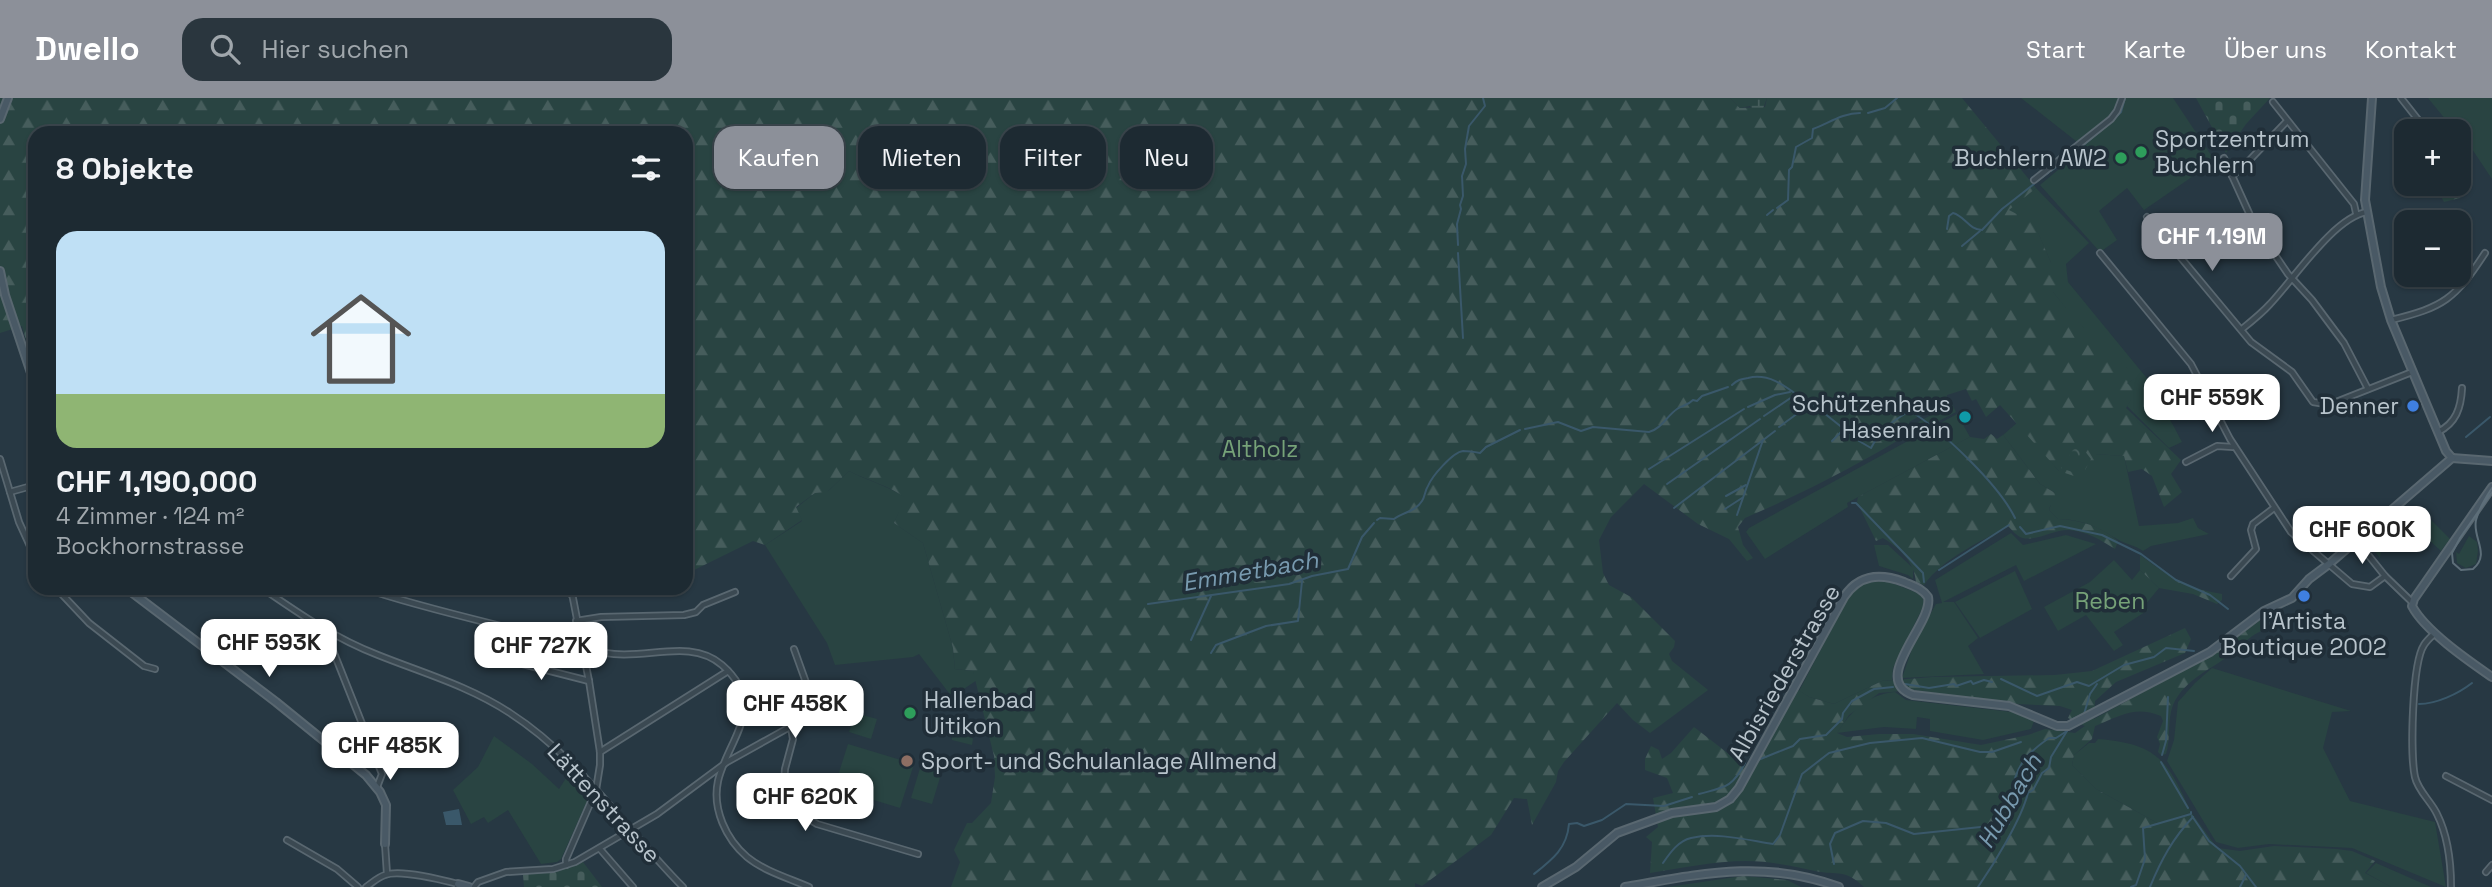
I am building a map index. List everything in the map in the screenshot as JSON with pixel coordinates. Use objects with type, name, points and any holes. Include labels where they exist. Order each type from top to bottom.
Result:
[{"type":"main road","points":[[0,119],[8,98]]},
{"type":"main road","points":[[2372,98],[2365,200],[2381,288],[2391,320],[2446,451],[2452,458],[2492,461]]},
{"type":"main road","points":[[0,271],[5,295],[28,364]]},
{"type":"main road","name":"Albisriederstrasse","points":[[1542,887],[1565,875],[1606,840],[1626,829],[1672,813],[1716,807],[1730,799],[1844,597],[1866,578],[1894,578],[1918,588],[1928,597],[1928,610],[1899,670],[1898,681],[1906,693],[2015,708],[2064,727],[2210,652],[2264,611],[2292,598],[2309,579],[2452,458]]},
{"type":"main road","points":[[2492,487],[2412,601],[2417,615],[2456,651],[2492,677]]},
{"type":"main road","points":[[135,595],[303,723],[366,775],[383,797],[387,814],[385,844]]},
{"type":"main road","points":[[1625,887],[1709,872],[1749,869],[1798,875],[1839,887]]},
{"type":"main road","points":[[458,886],[471,887]]},
{"type":"street","points":[[2034,180],[2111,119],[2122,98]]},
{"type":"street","points":[[2401,98],[2418,119]]},
{"type":"street","points":[[2273,102],[2354,204],[2356,213]]},
{"type":"street","points":[[2232,176],[2287,121]]},
{"type":"street","points":[[2224,158],[2254,224],[2344,343],[2368,389]]},
{"type":"street","points":[[2242,330],[2269,306],[2327,238],[2356,213],[2367,212]]},
{"type":"street","points":[[2147,217],[2242,330],[2261,351],[2281,362],[2292,372],[2313,402],[2332,403],[2412,372]]},
{"type":"street","points":[[2099,253],[2190,364],[2234,447],[2291,532],[2356,587],[2370,587],[2385,576]]},
{"type":"street","points":[[2391,320],[2429,310],[2446,300],[2465,283],[2485,253]]},
{"type":"street","points":[[2438,432],[2454,421],[2462,388]]},
{"type":"street","points":[[2186,462],[2217,446],[2234,447]]},
{"type":"street","points":[[0,458],[19,522],[28,542]]},
{"type":"street","points":[[10,492],[28,487]]},
{"type":"street","points":[[2231,576],[2256,549],[2251,530],[2253,524],[2274,508]]},
{"type":"street","points":[[2357,541],[2385,576],[2412,601]]},
{"type":"street","points":[[576,621],[601,617],[684,615],[696,612],[703,605],[736,592]]},
{"type":"street","points":[[63,595],[89,623],[144,666],[155,668]]},
{"type":"street","name":"Lättenstrasse","points":[[273,595],[331,632],[376,655],[444,679],[509,712],[548,740],[578,769],[682,887]]},
{"type":"street","points":[[389,595],[582,648],[616,654],[692,652],[715,659],[728,671],[741,694],[744,715],[739,734],[717,784],[717,804],[723,826],[747,857],[809,887]]},
{"type":"street","points":[[566,865],[566,859],[596,790],[600,752],[572,595]]},
{"type":"street","points":[[331,632],[330,643],[382,774],[377,787]]},
{"type":"street","points":[[2436,632],[2422,649],[2414,689],[2414,768],[2417,783],[2437,814],[2444,832],[2451,887]]},
{"type":"street","points":[[794,649],[817,713]]},
{"type":"street","points":[[499,658],[589,681]]},
{"type":"street","points":[[600,752],[728,671]]},
{"type":"street","points":[[471,887],[506,872],[551,869],[566,865],[600,849],[657,814],[727,762],[849,694]]},
{"type":"street","points":[[366,734],[388,727],[398,729],[453,756]]},
{"type":"street","points":[[791,727],[793,739],[784,783],[788,798],[799,813],[817,824],[918,854]]},
{"type":"street","points":[[2446,776],[2492,800]]},
{"type":"street","points":[[287,840],[337,869],[358,887]]},
{"type":"street","points":[[385,844],[387,874]]},
{"type":"street","points":[[600,849],[633,887]]},
{"type":"street","points":[[2486,872],[2492,865]]},
{"type":"street","points":[[366,887],[387,874],[428,877],[458,886]]},
{"type":"green space","name":"Altholz","points":[[0,98],[1730,98],[1740,108],[1765,107],[1767,98],[1962,98],[2036,188],[2009,210],[2034,223],[2051,263],[2062,271],[2064,286],[2053,292],[2093,337],[2138,377],[2127,383],[2136,391],[2126,408],[2181,460],[2171,474],[2182,492],[2164,507],[2152,476],[2142,469],[2128,472],[2124,456],[2096,454],[2096,470],[2074,476],[2059,471],[2000,405],[1986,417],[1976,399],[1972,401],[1966,389],[1947,395],[1946,401],[1909,422],[1913,431],[1893,443],[1830,478],[1745,518],[1738,527],[1743,545],[1753,558],[1747,561],[1729,539],[1698,524],[1644,484],[1611,517],[1599,540],[1603,573],[1609,585],[1631,597],[1675,641],[1669,654],[1672,661],[1708,690],[1650,733],[1617,703],[1564,762],[1532,825],[1527,799],[1514,798],[1491,835],[1422,886],[1415,883],[1415,887],[951,887],[960,862],[954,850],[967,823],[972,823],[991,803],[995,777],[994,756],[973,671],[955,669],[953,648],[923,543],[894,523],[905,498],[849,471],[827,492],[815,493],[796,507],[802,520],[765,545],[753,541],[693,571],[693,126],[28,126],[28,348],[22,326],[0,333]]},
{"type":"green space","points":[[1730,98],[1767,98],[1759,119],[1750,106],[1740,108]]},
{"type":"green space","name":"Sportzentrum Buchlern","points":[[2021,98],[2173,98],[2215,161],[2144,210],[2127,188],[2099,211],[2117,240],[2100,252],[2040,185],[2064,165],[2064,159],[2081,145]]},
{"type":"green space","points":[[2196,98],[2270,98],[2246,124],[2226,153]]},
{"type":"green space","points":[[2428,98],[2492,98],[2492,179],[2471,148],[2471,119],[2445,119]]},
{"type":"green space","points":[[2036,188],[2089,243],[2066,264],[2068,282],[2150,382],[2182,442],[2169,448],[2127,406],[2135,391],[2127,383],[2137,377],[2102,348],[2053,292],[2051,263],[2034,224],[2008,210]]},
{"type":"green space","points":[[2441,196],[2460,196],[2460,198],[2444,202]]},
{"type":"green space","points":[[1952,404],[1956,412],[1920,431],[1916,423]]},
{"type":"green space","points":[[1957,414],[1970,437],[1847,503],[1848,507],[1765,559],[1746,532],[1749,528]]},
{"type":"green space","points":[[2018,422],[2059,471],[2096,454],[2124,456],[2139,526],[2178,523],[2193,518],[2198,528],[2209,534],[2151,546],[2143,551],[2089,525],[2058,519],[2049,510],[2055,493],[2040,484],[2003,435]]},
{"type":"green space","points":[[1991,434],[1997,439],[2003,435],[2040,484],[2055,493],[2056,501],[2049,510],[2058,519],[2082,522],[2104,531],[2118,541],[2115,549],[2081,532],[2063,530],[2026,538],[2018,536],[2008,526],[1952,559],[1924,585],[1916,582],[1913,568],[1901,551],[1883,538],[1876,541],[1857,502],[1858,497],[1970,437],[1984,439]]},
{"type":"green space","points":[[2081,446],[2091,459],[2085,470],[2075,473],[2061,468],[2073,450]]},
{"type":"green space","points":[[849,471],[906,498],[894,523],[923,543],[953,648],[955,669],[973,671],[977,680],[952,697],[919,654],[913,657],[835,665],[827,643],[765,545],[802,521],[796,508],[815,493],[828,491]]},
{"type":"green space","points":[[2431,520],[2450,539],[2441,551],[2418,530]]},
{"type":"green space","points":[[2377,531],[2383,538],[2380,558],[2366,540]]},
{"type":"green space","points":[[2011,533],[2023,545],[2066,535],[2096,544],[2024,581],[2016,565],[1943,602],[1954,602],[1978,638],[1968,646],[1984,674],[1902,678],[1914,643],[1936,604],[1942,603],[1935,580]]},
{"type":"green space","points":[[2469,536],[2477,542],[2478,551],[2476,564],[2466,568],[2457,563],[2456,552],[2459,554]]},
{"type":"green space","points":[[1874,545],[1888,545],[1913,568],[1913,579],[1879,566]]},
{"type":"green space","points":[[2140,555],[2178,580],[2222,594],[2222,600],[2217,604],[2193,594],[2159,588],[2140,570]]},
{"type":"green space","name":"Reben","points":[[2114,560],[2132,580],[2140,570],[2159,588],[2145,605],[2148,610],[2114,632],[2123,645],[2114,651],[2086,615],[2058,631],[2044,607],[2090,582]]},
{"type":"green space","name":"Reben","points":[[2015,571],[2032,609],[1980,638],[1955,602]]},
{"type":"green space","points":[[1884,580],[1923,595],[1924,605],[1893,668],[1892,680],[1882,681],[1834,704],[1809,697],[1799,691],[1849,596],[1864,582]]},
{"type":"green space","points":[[2260,620],[2264,630],[2192,681],[2178,696],[2171,711],[2166,754],[2161,755],[2158,752],[2160,744],[2157,737],[2163,721],[2161,716],[2135,712],[2095,726],[2092,739],[2074,755],[2072,765],[2096,789],[2159,824],[2191,812],[2217,848],[2240,851],[2274,846],[2352,851],[2375,861],[2365,873],[2391,887],[1864,887],[1851,877],[1841,874],[1746,861],[1710,863],[1650,873],[1652,842],[1646,837],[1658,827],[1653,798],[1673,793],[1667,778],[1645,770],[1645,759],[1651,746],[1659,750],[1662,759],[1671,753],[1694,727],[1752,772],[1798,690],[1809,697],[1834,704],[1882,681],[1933,677],[2055,675],[2092,671],[2185,628],[2191,639],[2185,653],[2116,682],[2095,701],[2094,719],[2222,649]],"holes":[[[1913,690],[2018,704],[2060,706],[2072,710],[2068,718],[2085,726],[2075,733],[2045,729],[1981,745],[1913,734],[1847,737],[1837,733],[1849,715],[1879,693]]]},
{"type":"green space","points":[[2212,668],[2351,711],[2332,712],[2323,748],[2350,801],[2435,822],[2446,887],[2352,848],[2269,844],[2238,848],[2216,842],[2167,761],[2174,740],[2178,702]]},
{"type":"green space","points":[[1895,692],[1906,700],[2012,712],[2034,721],[2031,729],[1983,740],[1930,731],[1930,719],[1917,717],[1916,729],[1884,727],[1837,733],[1848,718],[1868,700]]},
{"type":"green space","points":[[855,713],[877,719],[871,739],[849,732]]},
{"type":"green space","points":[[958,722],[973,739],[972,745],[952,740],[951,732]]},
{"type":"green space","points":[[494,736],[532,764],[559,789],[572,769],[587,785],[588,799],[561,859],[557,862],[541,864],[508,810],[488,823],[484,817],[471,824],[453,790],[478,767]]},
{"type":"green space","points":[[2098,739],[2134,745],[2158,758],[2175,779],[2191,812],[2159,824],[2096,789],[2072,765],[2074,755]]},
{"type":"green space","points":[[848,744],[914,764],[900,808],[834,788]]},
{"type":"green space","points":[[921,765],[942,771],[932,804],[911,798]]},
{"type":"green space","points":[[583,862],[602,887],[524,887],[523,875],[527,872],[555,872]]},
{"type":"green space","points":[[2376,863],[2431,887],[2391,887],[2366,873]]},
{"type":"green space","points":[[1743,876],[1787,880],[1801,887],[1668,887]]},
{"type":"water","points":[[459,809],[462,825],[446,825],[443,812]]},
{"type":"waterway","points":[[1458,245],[1457,224],[1463,196],[1465,149],[1469,126],[1485,106],[1483,98]]},
{"type":"waterway","points":[[1868,113],[1885,108],[1897,98]]},
{"type":"waterway","points":[[2109,124],[2121,112],[2125,98]]},
{"type":"waterway","points":[[1777,208],[1788,200],[1789,170],[1796,147],[1812,138],[1813,129],[1842,116],[1860,113]]},
{"type":"waterway","points":[[2074,153],[2105,127]]},
{"type":"waterway","points":[[2051,171],[2071,156]]},
{"type":"waterway","points":[[2037,181],[2048,173]]},
{"type":"waterway","points":[[1947,229],[1949,216],[1953,213],[1974,228],[1982,230],[2002,209],[2034,184]]},
{"type":"waterway","points":[[1767,215],[1773,210]]},
{"type":"waterway","points":[[1962,246],[1980,231]]},
{"type":"waterway","points":[[1458,253],[1463,338]]},
{"type":"waterway","name":"Emmetbach","points":[[1732,385],[1739,380],[1755,377],[1776,381],[1814,405],[1854,437]]},
{"type":"waterway","name":"Emmetbach","points":[[1525,429],[1558,422],[1581,431],[1593,427],[1649,432],[1693,400],[1697,401],[1702,396],[1728,387]]},
{"type":"waterway","points":[[1748,407],[1775,395],[1790,392]]},
{"type":"waterway","points":[[1764,416],[1795,395]]},
{"type":"waterway","points":[[1779,427],[1809,405]]},
{"type":"waterway","points":[[1649,469],[1744,409]]},
{"type":"waterway","name":"Emmetbach","points":[[1859,441],[1871,448],[1887,426],[1910,411],[1938,431],[1968,459],[1996,490],[2015,518]]},
{"type":"waterway","points":[[2466,437],[2490,417]]},
{"type":"waterway","points":[[1667,484],[1760,419]]},
{"type":"waterway","points":[[1832,441],[1844,429]]},
{"type":"waterway","name":"Emmetbach","points":[[1377,520],[1394,519],[1419,505],[1434,476],[1459,452],[1480,453],[1486,447],[1520,430]]},
{"type":"waterway","points":[[1674,508],[1775,431]]},
{"type":"waterway","points":[[1737,515],[1763,440]]},
{"type":"waterway","points":[[1726,496],[1746,485]]},
{"type":"waterway","points":[[1725,509],[1742,498]]},
{"type":"waterway","points":[[1852,503],[1856,503],[1923,573],[1924,582]]},
{"type":"waterway","name":"Emmetbach","points":[[1148,604],[1289,584],[1348,569],[1362,537],[1374,523]]},
{"type":"waterway","points":[[1939,570],[2009,525]]},
{"type":"waterway","name":"Emmetbach","points":[[2020,527],[2026,534],[2060,526],[2102,535],[2141,554],[2176,580],[2210,595],[2228,609]]},
{"type":"waterway","points":[[1211,653],[1216,645],[1266,626],[1298,621],[1302,581]]},
{"type":"waterway","points":[[1191,640],[1211,596]]},
{"type":"waterway","name":"Hubbach","points":[[2001,679],[2037,696],[2077,682],[2089,686],[2124,665],[2154,657],[2166,648],[2194,651]]},
{"type":"waterway","points":[[1905,684],[1929,688],[1954,684],[1956,686],[1971,681],[1973,684],[1984,680],[1992,682]]},
{"type":"waterway","points":[[2419,704],[2447,698],[2472,683]]},
{"type":"waterway","name":"Hubbach","points":[[2071,720],[2084,714],[2090,694],[2097,684]]},
{"type":"waterway","points":[[1758,760],[1793,746],[1800,739],[1826,735],[1842,719],[1852,701],[1874,689],[1893,687]]},
{"type":"waterway","points":[[2162,755],[2166,741],[2168,697]]},
{"type":"waterway","points":[[2050,738],[2056,738],[2067,731]]},
{"type":"waterway","name":"Hubbach","points":[[1978,887],[2013,829],[2028,793],[2033,790],[2042,773],[2049,768],[2051,757],[2067,731]]},
{"type":"waterway","points":[[1663,863],[1678,845],[1701,836],[1722,836],[1773,844],[1780,835],[1802,774],[1829,753],[1870,743],[1922,738],[1980,752],[1992,752],[2021,742]]},
{"type":"waterway","points":[[1834,864],[1830,844],[1835,833],[1863,821],[1886,823],[1914,834],[2009,824],[2015,777],[2028,756],[2049,738]]},
{"type":"waterway","points":[[2161,762],[2188,808]]},
{"type":"waterway","points":[[1699,794],[1732,782],[1745,763]]},
{"type":"waterway","points":[[1534,874],[1553,858],[1562,846],[1569,824],[1584,826],[1602,820],[1626,804],[1664,806],[1692,797]]},
{"type":"waterway","points":[[2131,887],[2136,885],[2145,859],[2143,828],[2191,812]]},
{"type":"waterway","points":[[2192,816],[2209,841],[2240,866],[2256,887]]},
{"type":"waterway","points":[[2150,887],[2168,850],[2193,817]]},
{"type":"waterway","points":[[2240,887],[2246,875]]},
{"type":"tram line","points":[[2492,488],[2481,507],[2479,511],[2477,516],[2476,520],[2480,558],[2473,569],[2461,570],[2453,563],[2452,553],[2460,538],[2492,492]]},
{"type":"place","name":"Sportzentrum Buchlern","points":[[2141,152]]},
{"type":"place","name":"Buchlern AW2","points":[[2121,158]]},
{"type":"place","name":"Denner","points":[[2413,406]]},
{"type":"place","name":"Schützenhaus Hasenrain","points":[[1965,417]]},
{"type":"place","name":"l'Artista Boutique 2002","points":[[2304,596]]},
{"type":"place","name":"Hallenbad Uitikon","points":[[910,713]]},
{"type":"place","name":"Sport- und Schulanlage Allmend","points":[[907,761]]}]
